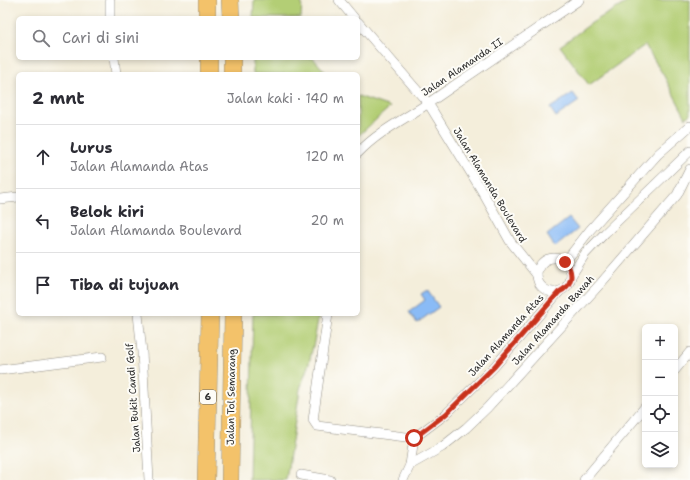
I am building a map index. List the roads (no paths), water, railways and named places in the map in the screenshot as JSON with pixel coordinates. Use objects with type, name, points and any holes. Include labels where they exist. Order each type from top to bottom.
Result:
[{"type":"highway","points":[[207,0],[208,16]]},
{"type":"highway","points":[[230,0],[231,16]]},
{"type":"highway","points":[[209,60],[209,72]]},
{"type":"highway","points":[[232,60],[232,72]]},
{"type":"highway","name":"6","points":[[206,480],[210,316]]},
{"type":"highway","name":"Jalan Tol Semarang","points":[[230,480],[233,316]]},
{"type":"street","points":[[110,0],[110,16]]},
{"type":"street","points":[[339,0],[352,16]]},
{"type":"street","name":"Jalan Alamanda II","points":[[360,151],[389,127],[428,103],[579,0]]},
{"type":"street","name":"Jalan Alamanda Boulevard","points":[[360,24],[428,103],[482,191],[510,241],[537,275],[538,280],[544,289],[559,292]]},
{"type":"street","points":[[114,60],[116,72]]},
{"type":"street","points":[[565,262],[590,230],[658,154],[690,126]]},
{"type":"street","points":[[559,292],[568,286],[571,276],[585,254],[690,151]]},
{"type":"street","name":"Jalan Alamanda Bawah","points":[[410,465],[442,447],[488,408],[601,284],[677,195],[690,169]]},
{"type":"street","points":[[0,199],[16,197]]},
{"type":"street","points":[[537,275],[541,265],[550,259],[560,259],[565,262],[571,271],[571,276]]},
{"type":"street","name":"Jalan Alamanda Atas","points":[[414,438],[446,414],[494,367],[559,292]]},
{"type":"street","name":"Jalan Bukit Candi Golf","points":[[138,316],[142,352],[149,480]]},
{"type":"street","points":[[328,316],[313,420],[314,423],[316,426],[414,438],[410,465],[403,480]]},
{"type":"street","points":[[678,366],[690,352]]},
{"type":"street","points":[[0,370],[102,357]]},
{"type":"street","points":[[584,480],[642,411]]},
{"type":"street","points":[[301,475],[330,480]]},
{"type":"water","points":[[573,93],[579,101],[556,117],[550,108]]},
{"type":"water","points":[[569,218],[578,229],[555,247],[547,235]]},
{"type":"water","points":[[427,290],[439,307],[417,323],[409,312],[425,300],[421,294]]}]
